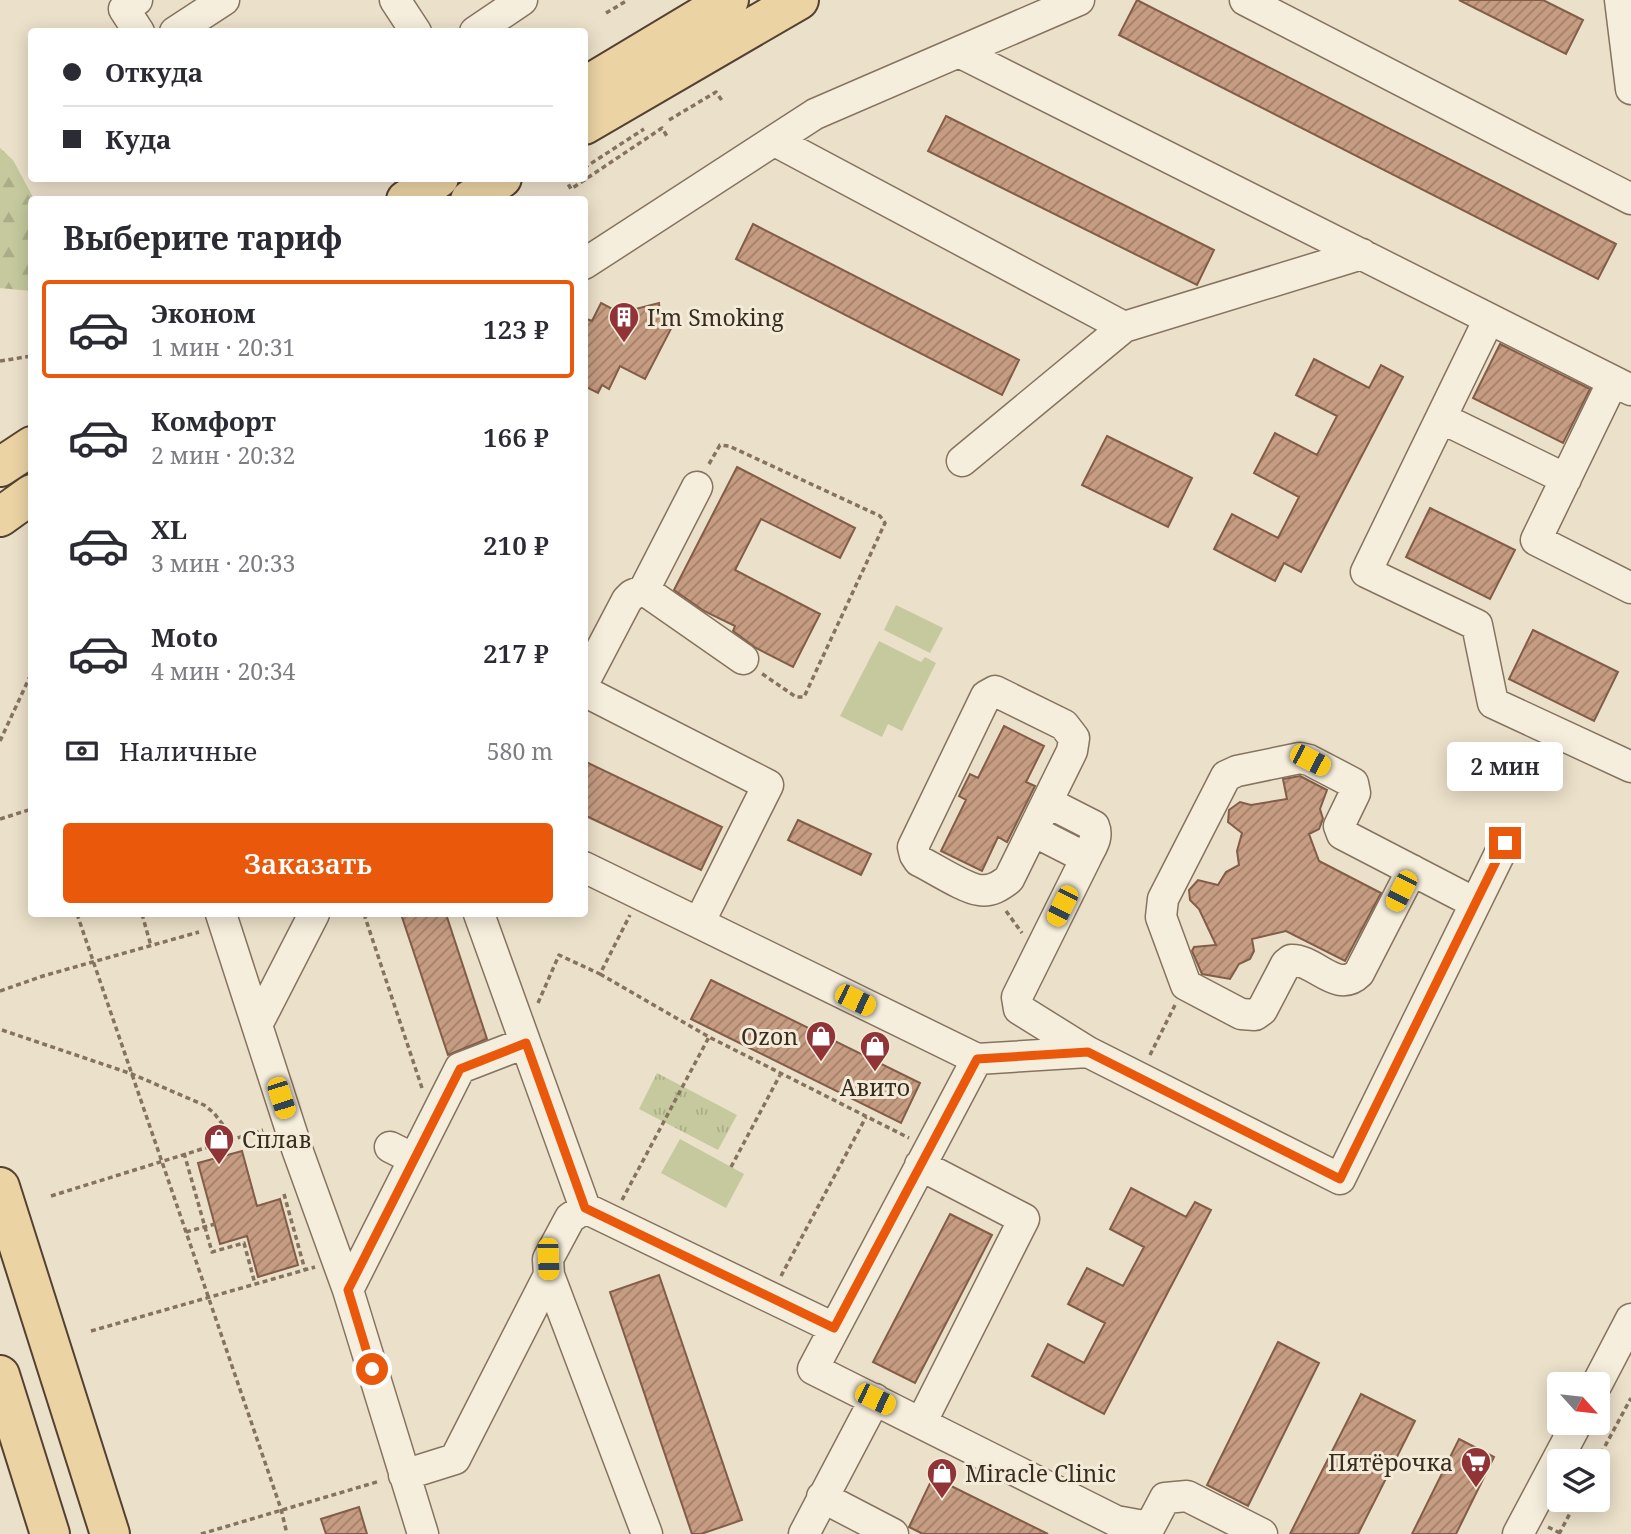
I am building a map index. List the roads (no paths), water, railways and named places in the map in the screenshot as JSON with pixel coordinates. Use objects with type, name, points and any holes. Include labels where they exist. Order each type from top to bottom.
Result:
[{"type":"main road","points":[[588,85],[729,0]]},
{"type":"main road","points":[[588,123],[799,0]]},
{"type":"main road","points":[[412,196],[433,182]]},
{"type":"main road","points":[[476,196],[496,182]]},
{"type":"main road","points":[[0,467],[28,449]]},
{"type":"main road","points":[[0,517],[28,497]]},
{"type":"main road","points":[[0,1187],[110,1534]]},
{"type":"main road","points":[[0,1375],[50,1534]]},
{"type":"street","points":[[136,28],[124,9],[137,0]]},
{"type":"street","points":[[181,28],[224,0]]},
{"type":"street","points":[[395,0],[413,28]]},
{"type":"street","points":[[481,28],[522,0]]},
{"type":"street","points":[[588,261],[816,114],[1079,0]]},
{"type":"street","points":[[1245,0],[1631,199]]},
{"type":"street","points":[[1620,0],[1631,89]]},
{"type":"street","points":[[960,52],[1622,386],[1566,479],[1536,540],[1631,588]]},
{"type":"street","points":[[775,141],[1124,327]]},
{"type":"street","points":[[962,461],[1124,327],[1362,254]]},
{"type":"street","points":[[1489,319],[1366,572],[1477,625],[1493,703],[1631,767]]},
{"type":"street","points":[[1441,418],[1566,479]]},
{"type":"street","points":[[588,674],[627,600],[632,594],[644,590],[697,487]]},
{"type":"street","points":[[644,590],[743,660]]},
{"type":"street","points":[[588,693],[768,785],[699,923]]},
{"type":"street","points":[[990,693],[1001,693],[1070,730],[1074,738],[1072,751],[1047,802],[1009,878],[1001,886],[978,890],[919,861],[913,847],[980,708],[990,693]]},
{"type":"street","points":[[1412,870],[1359,973],[1352,980],[1345,982],[1291,960],[1286,964],[1262,1010],[1250,1016],[1186,985],[1161,917],[1161,905],[1223,782],[1231,773],[1300,758],[1310,760],[1349,780],[1356,787],[1339,826],[1342,834],[1412,870],[1475,903]]},
{"type":"street","points":[[1047,802],[1094,826],[1096,832],[1095,840],[1017,997],[1017,1004],[1023,1013],[1088,1052],[1340,1179],[1505,843]]},
{"type":"street","points":[[1033,831],[1086,858]]},
{"type":"street","points":[[588,869],[977,1059],[1088,1052]]},
{"type":"street","points":[[257,1026],[312,917]]},
{"type":"street","points":[[480,917],[524,1040],[598,1214]]},
{"type":"street","points":[[223,919],[289,1122],[348,1290],[423,1534]]},
{"type":"street","points":[[348,1290],[402,1153],[433,1122],[460,1069],[524,1040]]},
{"type":"street","points":[[977,1059],[813,1368],[1116,1521],[1147,1531],[1165,1498],[1187,1496],[1262,1534]]},
{"type":"street","points":[[922,1422],[1024,1219],[925,1156]]},
{"type":"street","points":[[636,1526],[549,1275],[548,1259],[570,1218],[598,1214],[834,1328]]},
{"type":"street","points":[[404,1475],[454,1459],[549,1275]]},
{"type":"street","points":[[1603,1372],[1631,1319]]},
{"type":"street","points":[[804,1534],[875,1399]]},
{"type":"street","points":[[1518,1534],[1571,1435]]},
{"type":"street","points":[[822,1497],[893,1534]]},
{"type":"place","name":"I'm Smoking","points":[[624,344]]},
{"type":"place","name":"Ozon","points":[[821,1063]]},
{"type":"place","name":"Авито","points":[[875,1073]]},
{"type":"place","name":"Сплав","points":[[219,1166]]},
{"type":"place","name":"Пятёрочка","points":[[1476,1489]]},
{"type":"place","name":"Miracle Clinic","points":[[942,1500]]}]
